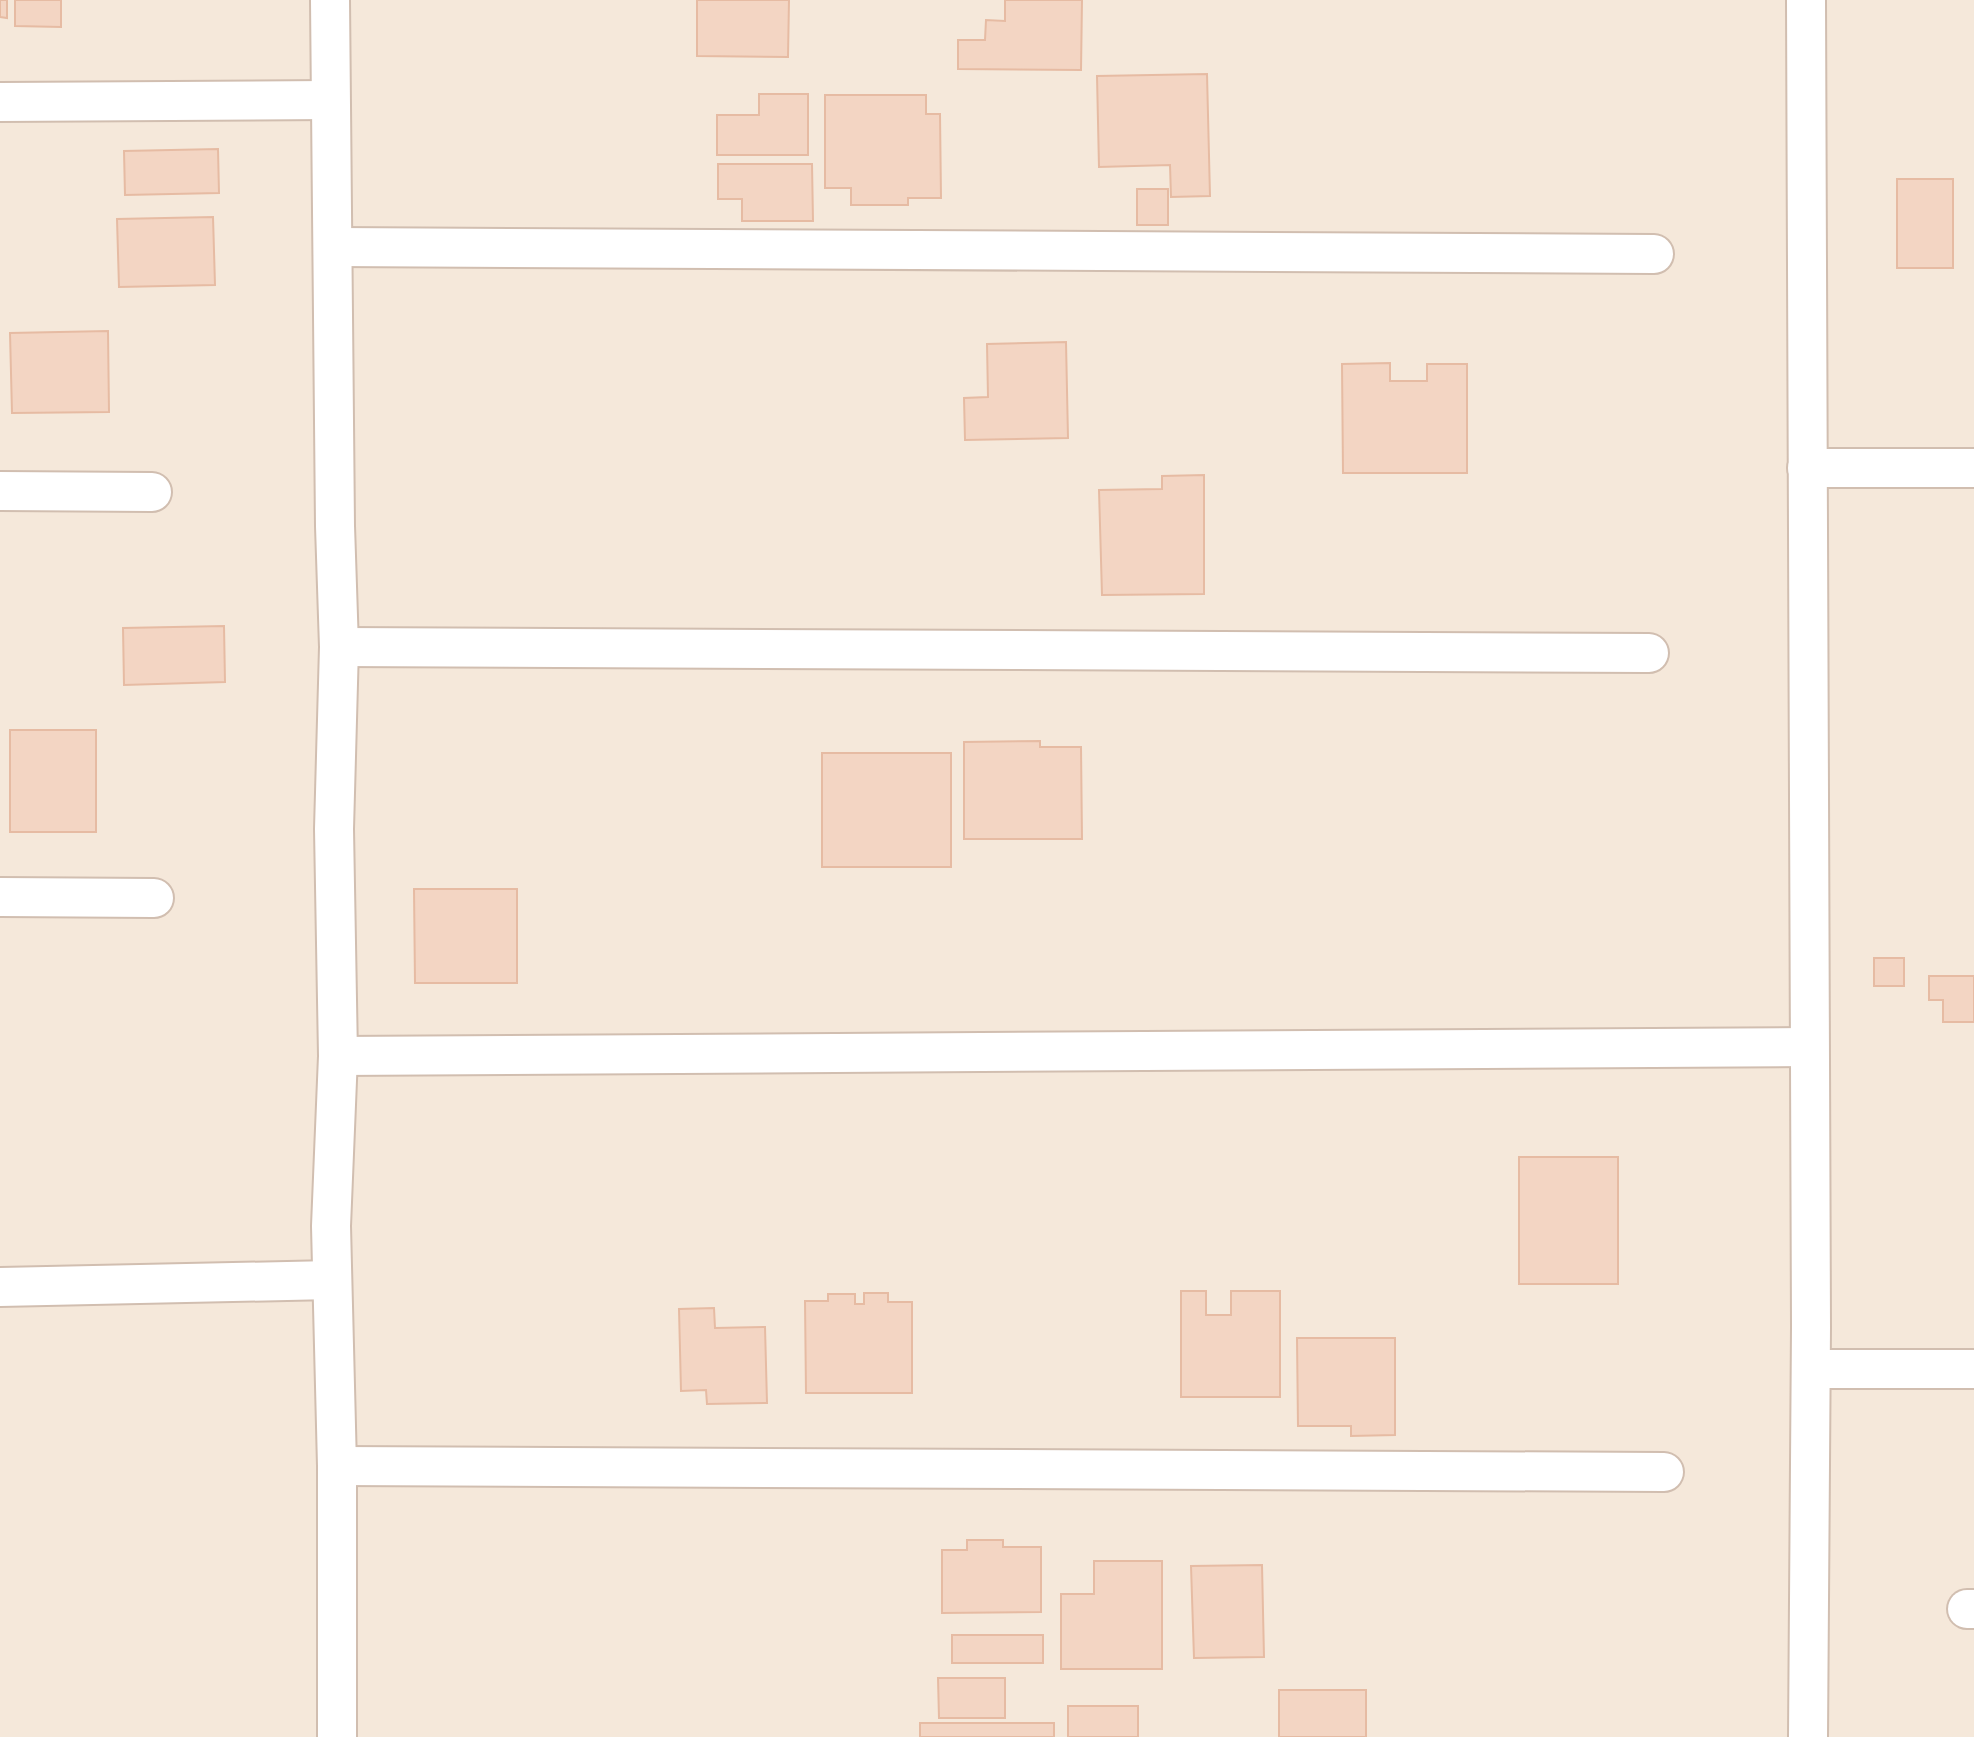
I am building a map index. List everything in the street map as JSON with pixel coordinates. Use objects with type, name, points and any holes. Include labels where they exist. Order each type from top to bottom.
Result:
[{"type":"street","points":[[330,0],[335,247],[335,526],[339,647],[334,830],[338,1056],[332,1280],[337,1466],[337,1737]]},
{"type":"street","points":[[1806,0],[1811,1369],[1808,1737]]},
{"type":"street","points":[[0,102],[330,100]]},
{"type":"street","points":[[335,247],[1654,254]]},
{"type":"street","points":[[1807,468],[1974,468]]},
{"type":"street","points":[[0,491],[152,492]]},
{"type":"street","points":[[339,647],[1649,653]]},
{"type":"street","points":[[0,897],[154,898]]},
{"type":"street","points":[[338,1056],[1808,1047]]},
{"type":"street","points":[[0,1287],[332,1280]]},
{"type":"street","points":[[1811,1369],[1974,1369]]},
{"type":"street","points":[[337,1466],[1664,1472]]},
{"type":"shaded area","points":[[0,0],[1974,0],[1974,1737],[0,1737]]},
{"type":"building","points":[[0,0],[7,0],[7,18],[0,17]]},
{"type":"building","points":[[15,0],[61,0],[61,27],[15,26]]},
{"type":"building","points":[[697,0],[789,0],[788,57],[697,56]]},
{"type":"building","points":[[1005,0],[1082,0],[1081,70],[958,69],[958,40],[985,40],[986,20],[1005,21]]},
{"type":"building","points":[[1207,74],[1210,196],[1171,197],[1170,165],[1099,167],[1097,76]]},
{"type":"building","points":[[759,94],[808,94],[808,155],[717,155],[717,115],[759,115]]},
{"type":"building","points":[[825,95],[926,95],[926,114],[940,114],[941,198],[908,198],[908,205],[851,205],[851,188],[825,188]]},
{"type":"building","points":[[218,149],[219,193],[125,195],[124,151]]},
{"type":"building","points":[[718,164],[812,164],[813,221],[742,221],[742,199],[718,199]]},
{"type":"building","points":[[1897,179],[1953,179],[1953,268],[1897,268]]},
{"type":"building","points":[[1137,189],[1168,189],[1168,225],[1137,225]]},
{"type":"building","points":[[213,217],[215,285],[119,287],[117,219]]},
{"type":"building","points":[[108,331],[109,412],[12,413],[10,333]]},
{"type":"building","points":[[1066,342],[1068,438],[965,440],[964,398],[988,397],[987,344]]},
{"type":"building","points":[[1390,363],[1390,381],[1427,381],[1427,364],[1467,364],[1467,473],[1343,473],[1342,364]]},
{"type":"building","points":[[1204,475],[1204,594],[1102,595],[1099,490],[1162,489],[1162,476]]},
{"type":"building","points":[[224,626],[225,682],[124,685],[123,628]]},
{"type":"building","points":[[10,730],[96,730],[96,832],[10,832]]},
{"type":"building","points":[[1040,741],[1040,747],[1081,747],[1082,839],[964,839],[964,742]]},
{"type":"building","points":[[822,753],[951,753],[951,867],[822,867]]},
{"type":"building","points":[[414,889],[517,889],[517,983],[415,983]]},
{"type":"building","points":[[1874,958],[1904,958],[1904,986],[1874,986]]},
{"type":"building","points":[[1929,976],[1974,976],[1974,1022],[1943,1022],[1943,1000],[1929,1000]]},
{"type":"building","points":[[1519,1157],[1618,1157],[1618,1284],[1519,1284]]},
{"type":"building","points":[[1181,1291],[1206,1291],[1206,1315],[1231,1315],[1231,1291],[1280,1291],[1280,1397],[1181,1397]]},
{"type":"building","points":[[864,1293],[888,1293],[888,1302],[912,1302],[912,1393],[806,1393],[805,1301],[828,1301],[828,1294],[855,1294],[855,1304],[864,1304]]},
{"type":"building","points":[[714,1308],[715,1328],[765,1327],[767,1403],[707,1404],[706,1390],[681,1391],[679,1309]]},
{"type":"building","points":[[1297,1338],[1395,1338],[1395,1435],[1351,1436],[1351,1426],[1298,1426]]},
{"type":"building","points":[[967,1540],[1003,1540],[1003,1547],[1041,1547],[1041,1612],[942,1613],[942,1550],[967,1550]]},
{"type":"building","points":[[1094,1561],[1162,1561],[1162,1669],[1061,1669],[1061,1594],[1094,1594]]},
{"type":"building","points":[[1262,1565],[1264,1657],[1194,1658],[1191,1566]]},
{"type":"building","points":[[952,1635],[1043,1635],[1043,1663],[952,1663]]},
{"type":"building","points":[[938,1678],[1005,1678],[1005,1718],[939,1718]]},
{"type":"building","points":[[1279,1690],[1366,1690],[1366,1737],[1279,1737]]},
{"type":"building","points":[[1068,1706],[1138,1706],[1138,1737],[1068,1737]]},
{"type":"building","points":[[920,1723],[1054,1723],[1054,1737],[920,1737]]}]
